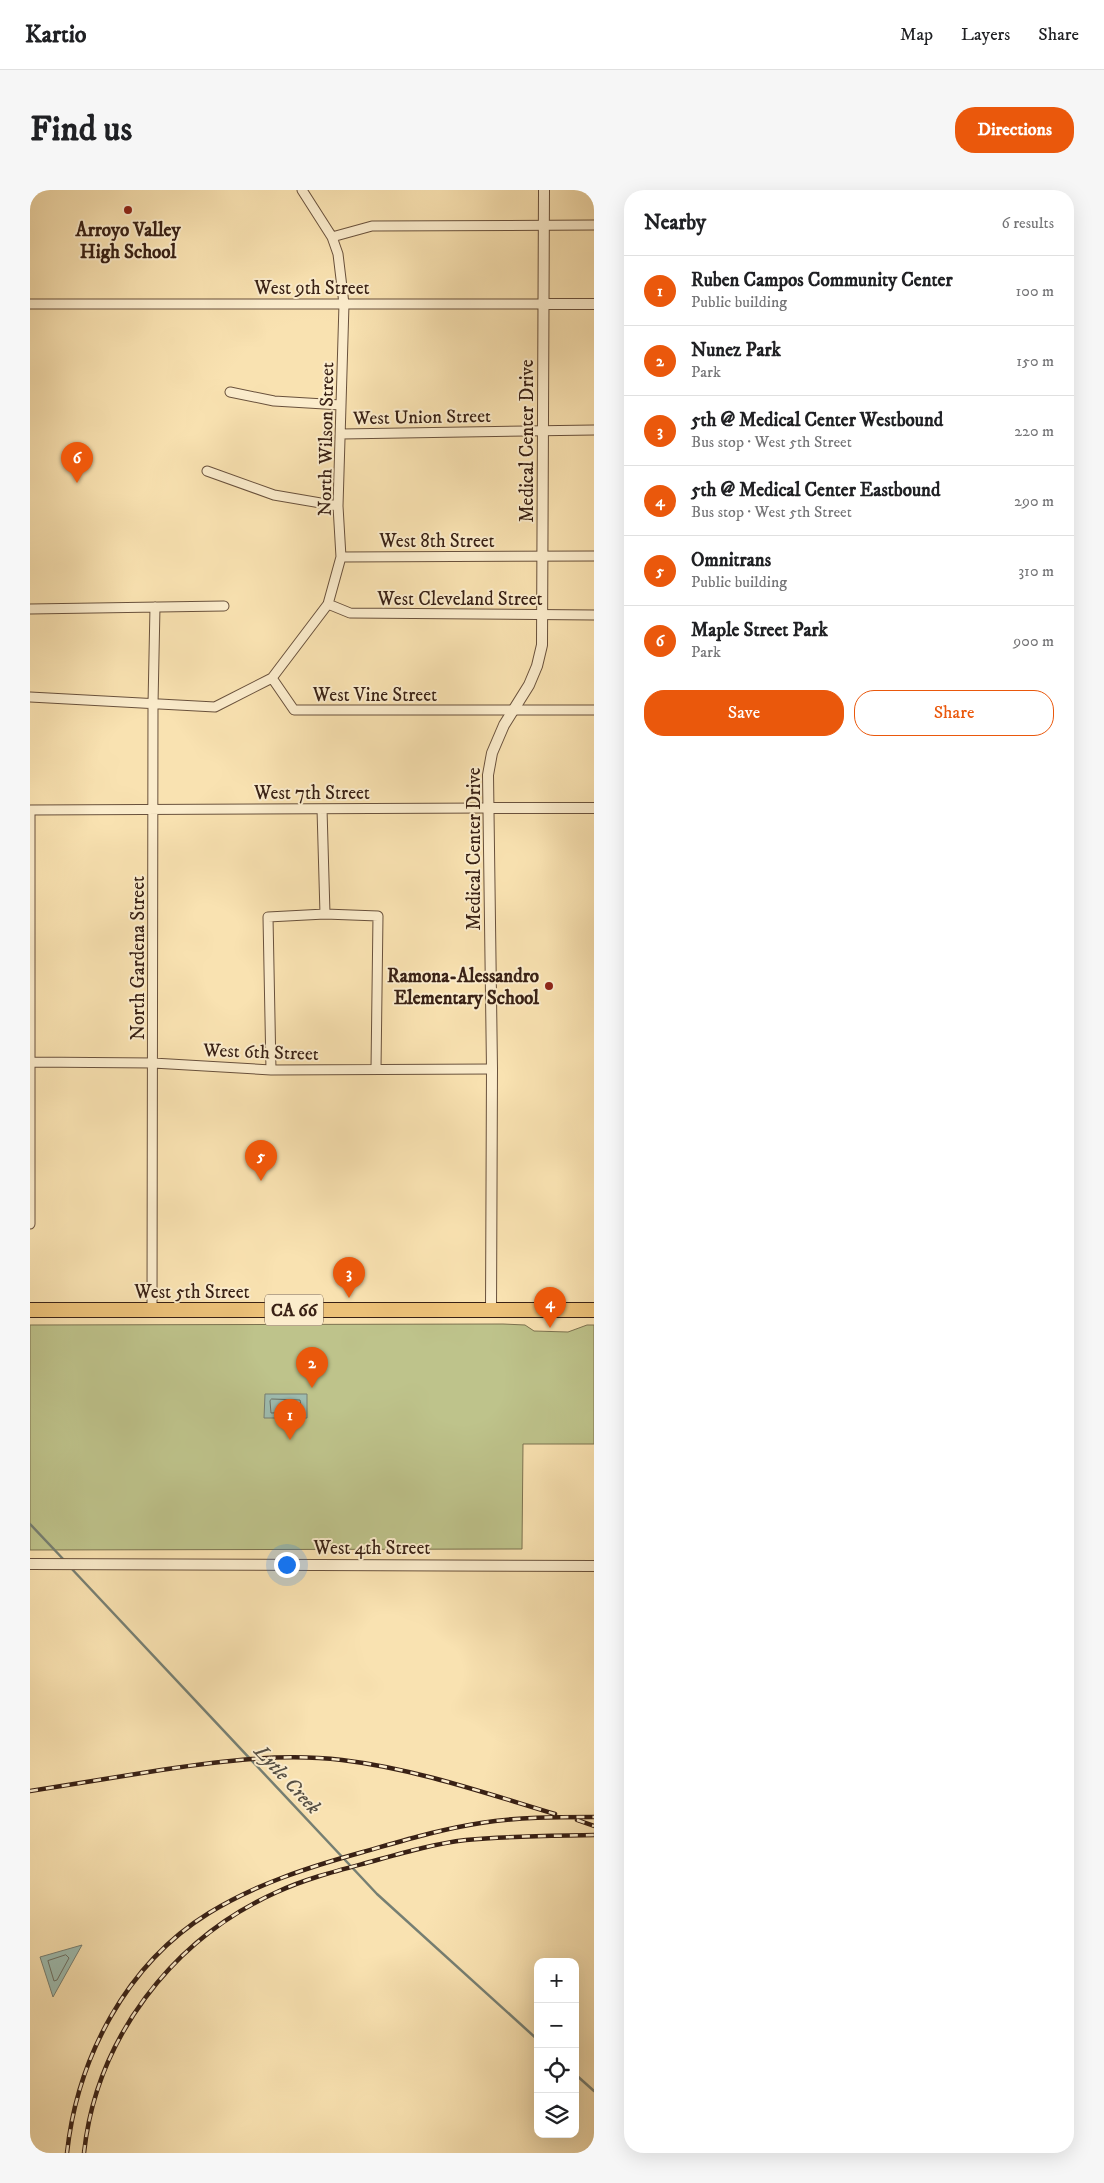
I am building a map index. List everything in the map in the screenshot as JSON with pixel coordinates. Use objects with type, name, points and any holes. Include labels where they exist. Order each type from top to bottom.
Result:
[{"type":"main road","name":"West 5th Street","points":[[30,1310],[594,1310]]},
{"type":"street","name":"North Wilson Street","points":[[272,678],[328,604],[341,557],[338,506],[344,304],[338,254],[332,237],[302,190]]},
{"type":"street","name":"Medical Center Drive","points":[[491,1310],[492,1069],[488,775],[492,753],[504,725],[529,686],[537,666],[542,645],[544,190]]},
{"type":"street","points":[[332,237],[372,226],[594,225]]},
{"type":"street","name":"West 9th Street","points":[[30,304],[594,304]]},
{"type":"street","name":"West Union Street","points":[[230,392],[274,401],[341,405]]},
{"type":"street","name":"West Union Street","points":[[341,434],[594,430]]},
{"type":"street","points":[[207,471],[274,496],[338,506]]},
{"type":"street","name":"West 8th Street","points":[[341,557],[594,556]]},
{"type":"street","name":"West Cleveland Street","points":[[328,604],[350,613],[594,615]]},
{"type":"street","points":[[30,609],[224,606]]},
{"type":"street","name":"North Gardena Street","points":[[152,1310],[153,704],[155,607]]},
{"type":"street","points":[[30,698],[216,707],[272,678]]},
{"type":"street","name":"West Vine Street","points":[[272,678],[294,710],[594,710]]},
{"type":"street","name":"West 7th Street","points":[[30,810],[594,808]]},
{"type":"street","points":[[322,809],[324,914]]},
{"type":"street","points":[[30,810],[30,1224]]},
{"type":"street","points":[[272,1070],[268,917],[324,914],[378,916],[376,1069]]},
{"type":"street","name":"West 6th Street","points":[[30,1062],[153,1063],[272,1070],[492,1069]]},
{"type":"street","name":"West 4th Street","points":[[30,1564],[594,1566]]},
{"type":"green space","points":[[30,1325],[525,1325],[534,1331],[568,1332],[587,1325],[594,1325],[594,1444],[523,1444],[522,1549],[30,1550]]},
{"type":"water","points":[[265,1394],[307,1394],[307,1418],[264,1418]]},
{"type":"water","points":[[82,1945],[53,1997],[40,1957]]},
{"type":"waterway","name":"Lytle Creek","points":[[30,1524],[65,1561]]},
{"type":"waterway","name":"Lytle Creek","points":[[70,1567],[377,1894],[534,2036]]},
{"type":"waterway","name":"Lytle Creek","points":[[579,2078],[594,2091]]},
{"type":"railway","points":[[30,1791],[229,1761],[297,1757],[342,1760],[397,1769],[555,1814]]},
{"type":"railway","points":[[67,2153],[82,2083],[94,2049],[111,2017],[130,1987],[153,1959],[179,1934],[209,1913],[245,1893],[303,1870],[436,1832],[495,1821],[551,1817],[594,1817]]},
{"type":"railway","points":[[577,1820],[594,1826]]},
{"type":"railway","points":[[84,2153],[91,2111],[104,2071],[123,2033],[146,1997],[173,1965],[204,1937],[239,1912],[277,1892],[310,1879],[428,1847],[466,1840],[594,1835]]},
{"type":"place","name":"Arroyo Valley High School","points":[[128,210]]},
{"type":"place","name":"Maple Street Park","points":[[77,483]]},
{"type":"place","name":"Ramona-Alessandro Elementary School","points":[[549,986]]},
{"type":"place","name":"Omnitrans","points":[[261,1181]]},
{"type":"place","name":"5th @ Medical Center Westbound","points":[[349,1298]]},
{"type":"place","name":"5th @ Medical Center Eastbound","points":[[550,1328]]},
{"type":"place","name":"Nunez Park","points":[[312,1388]]},
{"type":"place","name":"Ruben Campos Community Center","points":[[290,1440]]}]
